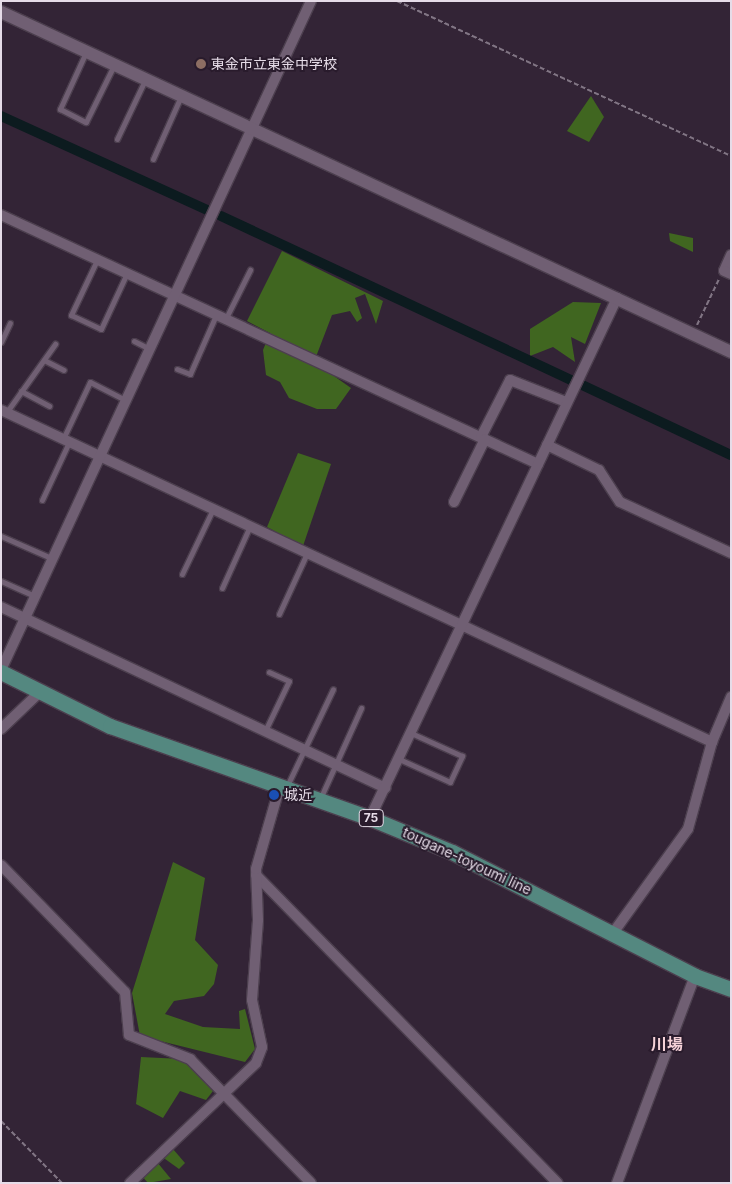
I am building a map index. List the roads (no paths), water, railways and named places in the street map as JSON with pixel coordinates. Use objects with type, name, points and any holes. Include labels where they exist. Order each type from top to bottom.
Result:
[{"type":"main road","name":"tougane-toyoumi line","points":[[1,671],[39,693],[110,726],[370,818],[466,858],[695,976],[731,989]]},
{"type":"street","points":[[1,671],[124,399],[311,1]]},
{"type":"street","points":[[1,12],[731,352]]},
{"type":"street","points":[[1,215],[174,293],[538,464]]},
{"type":"street","points":[[727,272],[731,255]]},
{"type":"street","points":[[370,818],[386,788],[566,402],[617,298]]},
{"type":"street","points":[[454,502],[510,380],[566,402]]},
{"type":"street","points":[[3,412],[712,742]]},
{"type":"street","points":[[547,445],[600,470],[620,502],[731,553]]},
{"type":"street","points":[[1,607],[386,788]]},
{"type":"street","points":[[1,729],[39,693]]},
{"type":"street","points":[[613,933],[688,829],[712,742],[731,697]]},
{"type":"street","points":[[130,1183],[223,1092],[256,1063],[262,1047],[252,1000],[258,920],[256,875],[261,843],[283,787]]},
{"type":"street","points":[[1,865],[125,992],[130,1036],[190,1059],[311,1183]]},
{"type":"street","points":[[256,875],[558,1183]]},
{"type":"street","points":[[617,1183],[695,976]]},
{"type":"lane","points":[[86,52],[60,109],[86,122],[114,65]]},
{"type":"lane","points":[[117,139],[146,79]]},
{"type":"lane","points":[[153,159],[181,96]]},
{"type":"lane","points":[[97,259],[70,316],[100,329],[127,273]]},
{"type":"lane","points":[[177,369],[190,374],[221,316],[250,270]]},
{"type":"lane","points":[[1,342],[10,323]]},
{"type":"lane","points":[[134,341],[148,348]]},
{"type":"lane","points":[[3,412],[21,391],[55,344]]},
{"type":"lane","points":[[44,360],[64,370]]},
{"type":"lane","points":[[42,500],[90,382],[124,399]]},
{"type":"lane","points":[[21,391],[50,406]]},
{"type":"lane","points":[[182,574],[214,509]]},
{"type":"lane","points":[[222,588],[250,526]]},
{"type":"lane","points":[[1,536],[51,558]]},
{"type":"lane","points":[[279,614],[307,553]]},
{"type":"lane","points":[[1,581],[34,596]]},
{"type":"lane","points":[[265,731],[289,681],[269,672]]},
{"type":"lane","points":[[283,787],[305,750],[333,689]]},
{"type":"lane","points":[[320,800],[361,708]]},
{"type":"lane","points":[[399,759],[450,782],[462,756],[411,733]]},
{"type":"waterway","points":[[1,116],[207,210]]},
{"type":"waterway","points":[[221,216],[571,380]]},
{"type":"waterway","points":[[580,384],[731,455]]},
{"type":"place","name":"東金市立東金中学校","points":[[201,64]]},
{"type":"place","name":"城近","points":[[274,795]]},
{"type":"district","name":"川場","points":[[667,1044]]}]
